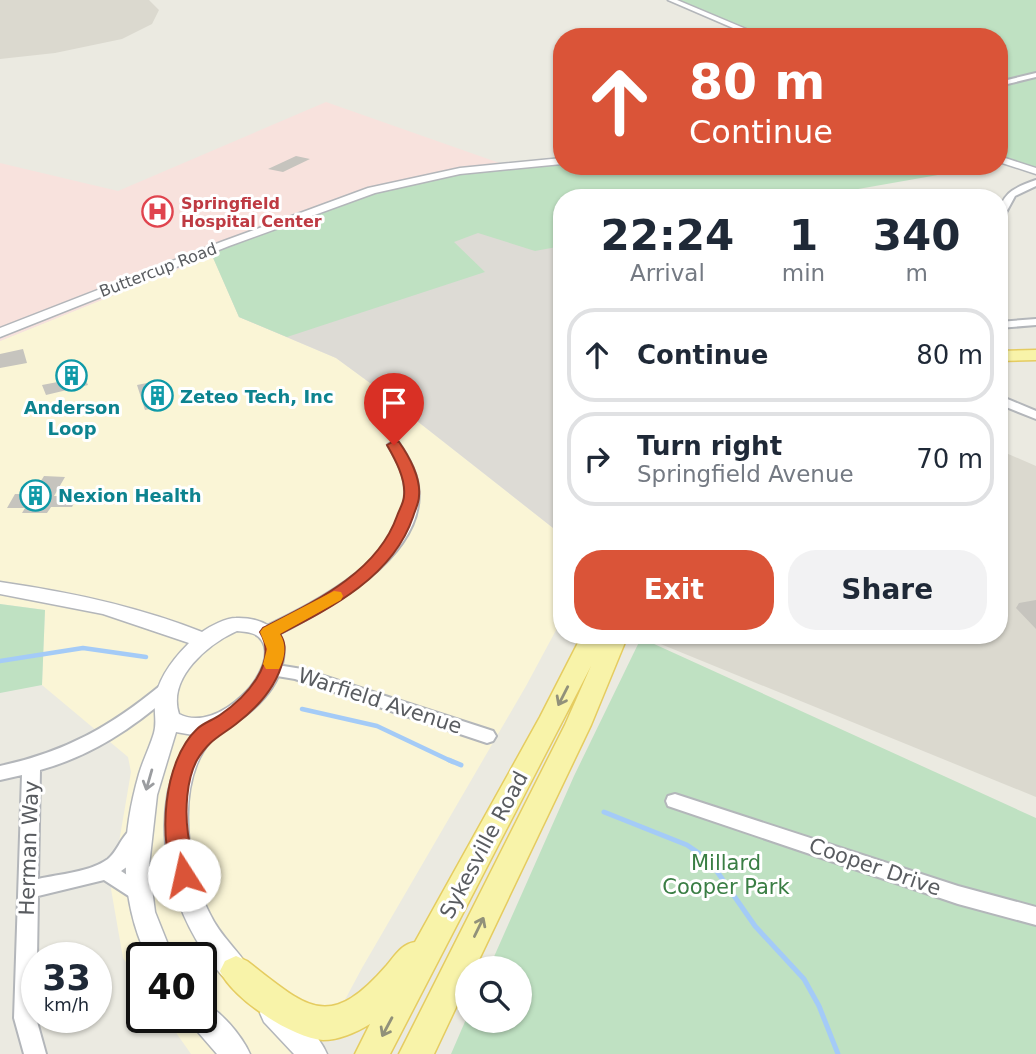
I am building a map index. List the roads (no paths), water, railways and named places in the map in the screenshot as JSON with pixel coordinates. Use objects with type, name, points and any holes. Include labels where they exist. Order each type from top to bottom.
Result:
[{"type":"main road","points":[[1008,356],[1036,355]]},
{"type":"main road","name":"Sykesville Road","points":[[372,1054],[589,644]]},
{"type":"main road","name":"Sykesville Road","points":[[416,1054],[578,725],[612,644]]},
{"type":"main road","points":[[236,971],[288,1010],[309,1021],[327,1023],[342,1020],[381,996],[446,917]]},
{"type":"street","points":[[671,0],[739,28]]},
{"type":"street","points":[[1008,83],[1036,75]]},
{"type":"street","name":"Buttercup Road","points":[[0,333],[236,240],[372,190],[471,169],[553,162]]},
{"type":"street","points":[[1008,162],[1036,172]]},
{"type":"street","points":[[1008,198],[1010,194],[1036,183]]},
{"type":"street","points":[[1008,324],[1036,322]]},
{"type":"street","points":[[1008,403],[1036,415]]},
{"type":"street","points":[[269,632],[311,611],[362,578],[397,538],[412,495],[405,462],[394,445]]},
{"type":"street","points":[[0,588],[84,603],[165,624],[202,640]]},
{"type":"street","points":[[151,942],[138,893],[138,831],[153,764],[164,741],[167,689],[176,671],[212,632],[235,624],[251,624],[269,632],[276,649],[271,670],[246,706],[217,724],[189,727],[175,722],[167,715]]},
{"type":"street","name":"Warfield Avenue","points":[[271,670],[296,673],[487,736]]},
{"type":"street","points":[[0,773],[31,767],[107,736],[167,689]]},
{"type":"street","points":[[217,724],[196,744],[186,761],[177,795],[180,856],[190,898],[212,941],[313,1054]]},
{"type":"street","name":"Herman Way","points":[[31,767],[25,1018],[35,1054]]},
{"type":"street","name":"Cooper Drive","points":[[675,801],[958,895],[1036,915]]},
{"type":"street","points":[[28,890],[106,871],[121,860],[138,831]]},
{"type":"street","points":[[106,871],[138,893]]},
{"type":"street","points":[[217,1033],[236,1054]]},
{"type":"waterway","points":[[0,661],[83,648],[146,657]]},
{"type":"waterway","points":[[302,709],[377,726],[453,762]]},
{"type":"waterway","points":[[449,760],[461,765]]},
{"type":"waterway","points":[[604,812],[687,845],[709,860],[755,926],[804,979],[819,1006],[838,1054]]},
{"type":"place","name":"Springfield Hospital Center","points":[[158,212]]},
{"type":"place","name":"Anderson Loop","points":[[72,376]]},
{"type":"place","name":"Zeteo Tech, Inc","points":[[157,396]]},
{"type":"place","name":"Nexion Health","points":[[35,495]]},
{"type":"park label","name":"Millard Cooper Park","points":[[726,875]]}]
